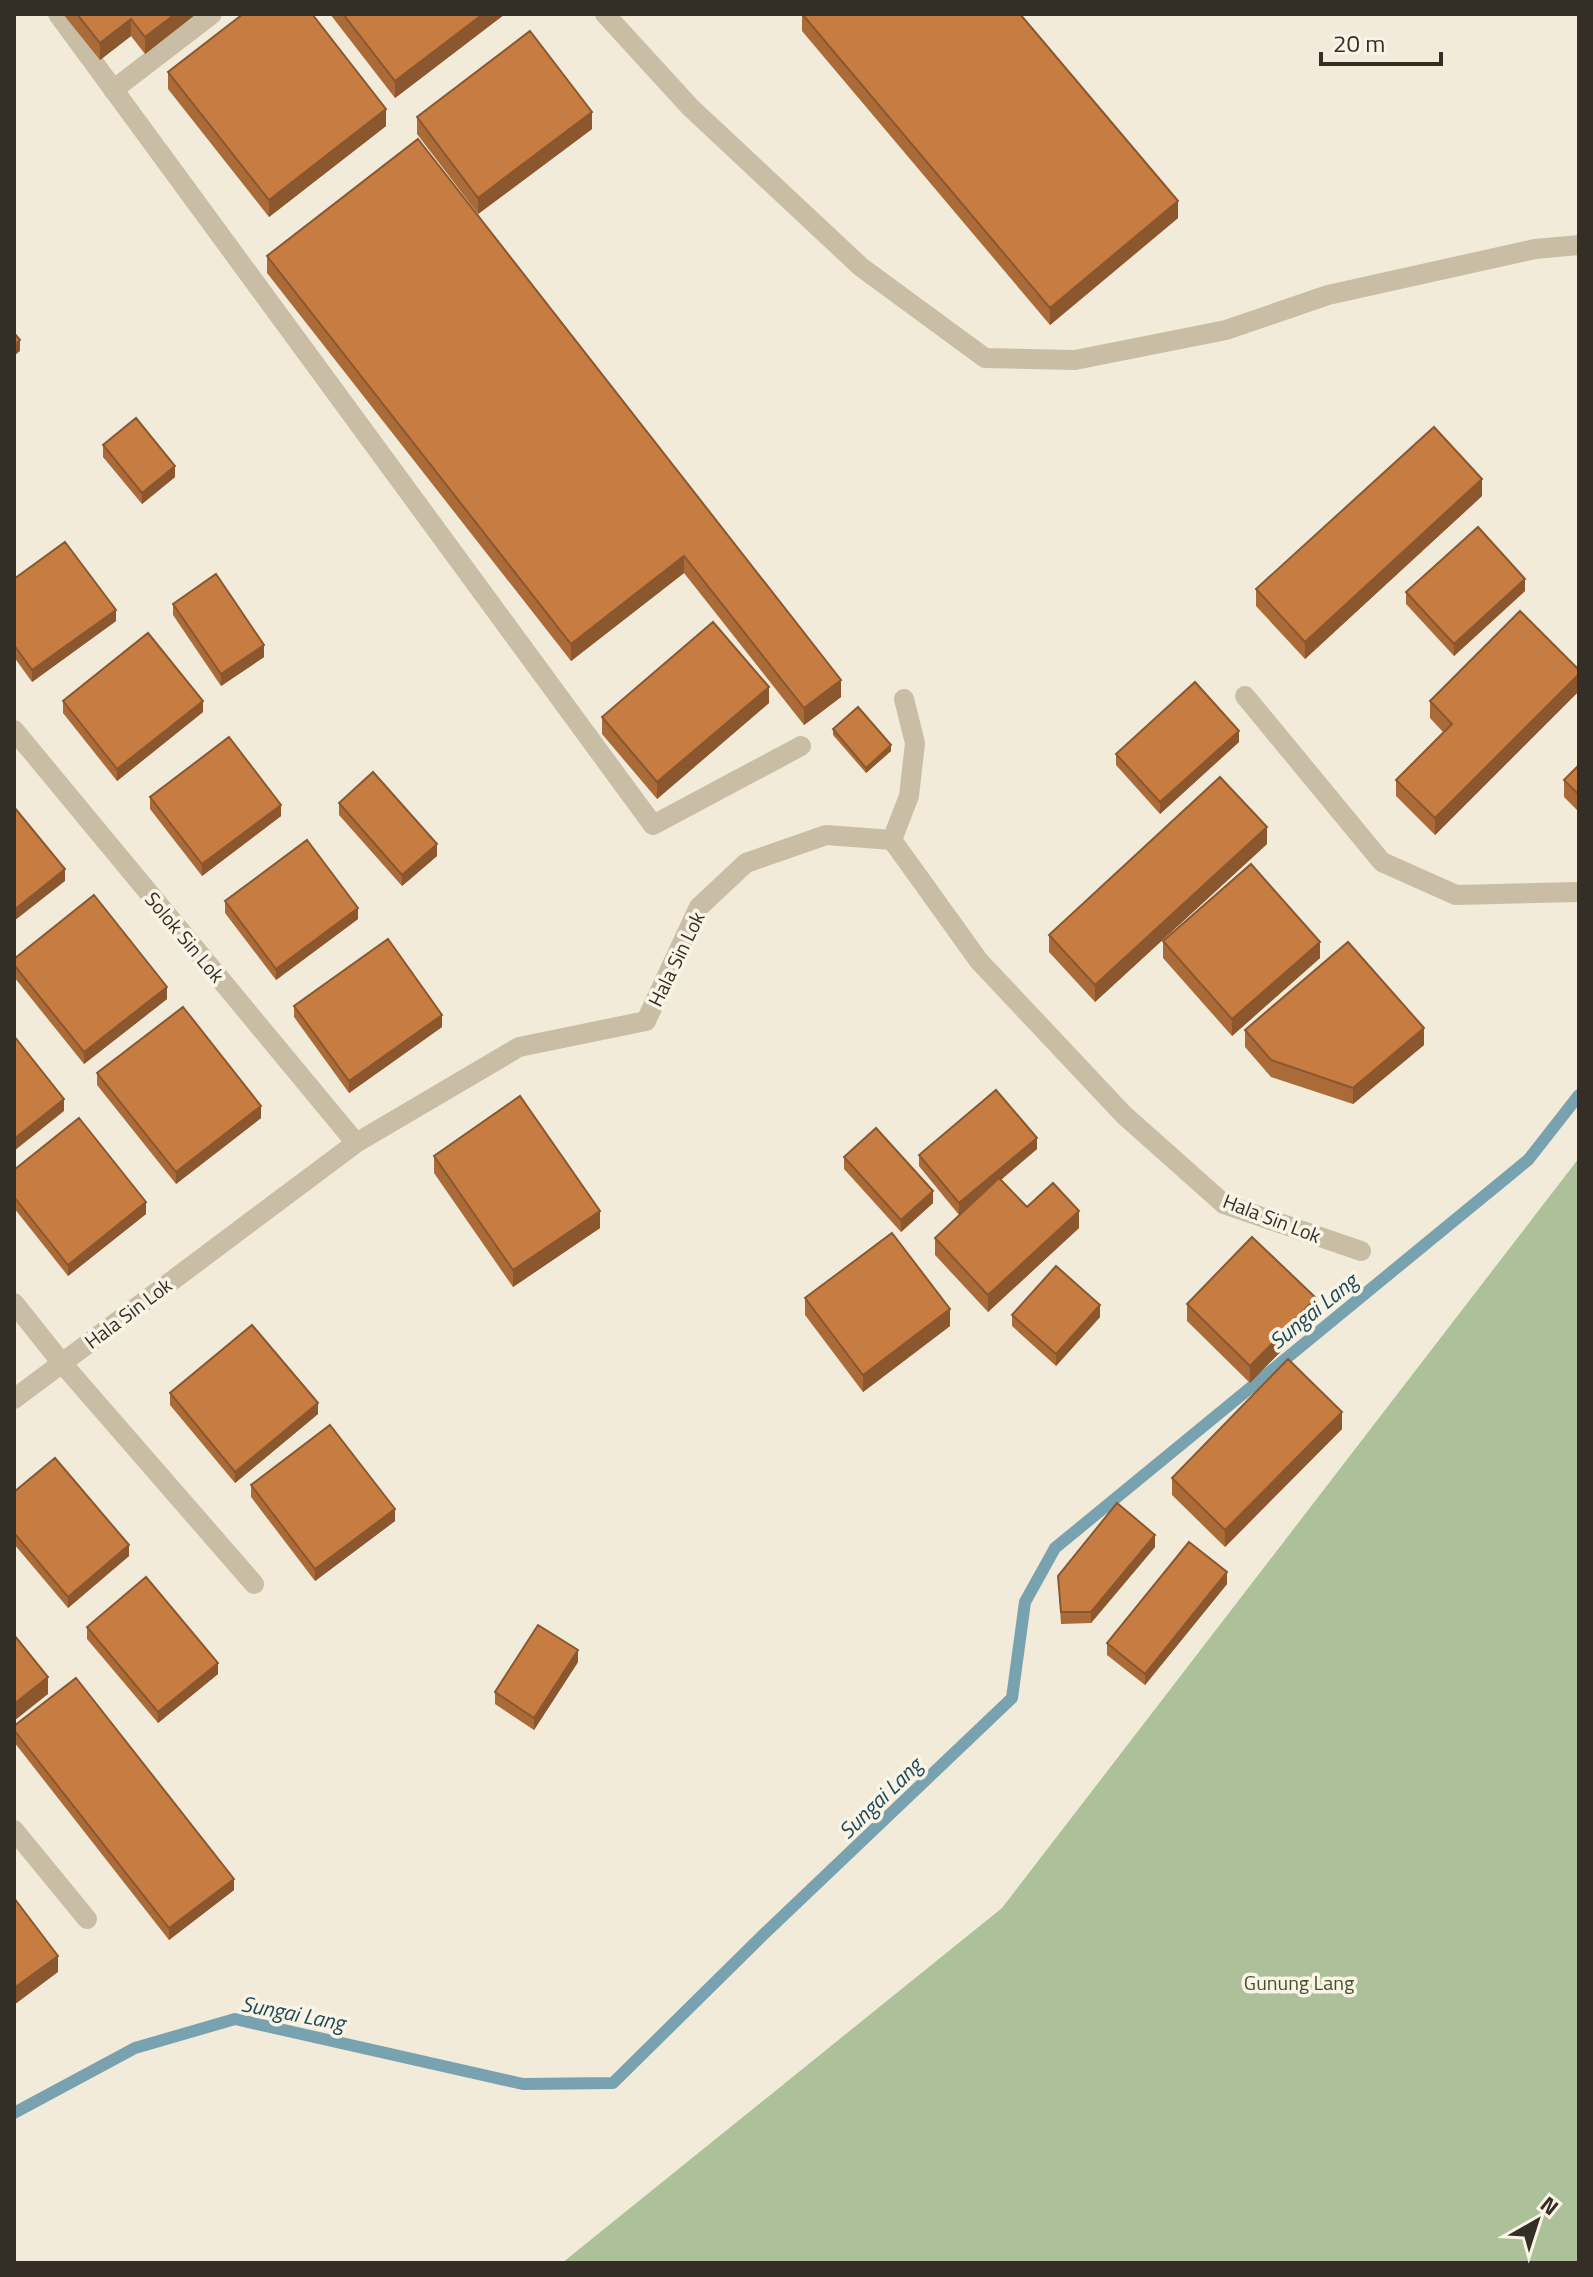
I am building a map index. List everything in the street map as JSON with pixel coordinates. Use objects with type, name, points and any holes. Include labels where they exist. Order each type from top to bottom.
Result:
[{"type":"street","points":[[58,14],[653,825],[801,746]]},
{"type":"street","points":[[113,90],[212,14]]},
{"type":"street","points":[[605,14],[690,107],[861,267],[985,358],[1075,360],[1226,330],[1328,295],[1535,249],[1579,245]]},
{"type":"street","points":[[1245,696],[1382,862],[1456,895],[1579,892]]},
{"type":"street","points":[[892,840],[909,796],[915,743],[904,699]]},
{"type":"street","name":"Solok Sin Lok","points":[[14,730],[356,1143]]},
{"type":"street","name":"Hala Sin Lok","points":[[14,1399],[356,1143],[519,1047],[646,1021],[699,907],[746,863],[826,835],[892,840],[979,961],[1124,1115],[1224,1204],[1361,1251]]},
{"type":"street","points":[[14,1303],[61,1362],[254,1584]]},
{"type":"street","points":[[14,1830],[87,1919]]},
{"type":"green space","name":"Gunung Lang","points":[[1579,1158],[1579,2263],[562,2263],[1002,1908]]},
{"type":"building","points":[[77,14],[175,14],[145,37],[131,19],[100,43]]},
{"type":"building","points":[[243,14],[312,14],[386,109],[269,200],[168,72]]},
{"type":"building","points":[[343,14],[483,14],[395,81]]},
{"type":"building","points":[[802,14],[1020,14],[1178,201],[1050,308]]},
{"type":"building","points":[[530,31],[592,112],[478,198],[417,117]]},
{"type":"building","points":[[418,139],[841,680],[804,708],[684,556],[571,644],[267,256]]},
{"type":"building","points":[[136,418],[175,466],[142,493],[103,445]]},
{"type":"building","points":[[1434,427],[1482,479],[1305,642],[1256,589]]},
{"type":"building","points":[[1478,527],[1525,579],[1454,644],[1406,592]]},
{"type":"building","points":[[65,542],[116,610],[32,670],[14,645],[14,579]]},
{"type":"building","points":[[216,574],[264,645],[221,674],[173,604]]},
{"type":"building","points":[[1520,611],[1579,670],[1579,674],[1435,818],[1396,780],[1452,724],[1430,701]]},
{"type":"building","points":[[713,622],[769,687],[657,782],[602,717]]},
{"type":"building","points":[[148,633],[203,701],[117,769],[63,701]]},
{"type":"building","points":[[1195,682],[1239,731],[1160,802],[1116,754]]},
{"type":"building","points":[[858,707],[891,745],[866,768],[833,729]]},
{"type":"building","points":[[229,737],[281,805],[202,864],[150,797]]},
{"type":"building","points":[[1579,765],[1579,795],[1564,780]]},
{"type":"building","points":[[373,772],[437,844],[402,875],[339,803]]},
{"type":"building","points":[[1220,777],[1267,827],[1095,985],[1049,935]]},
{"type":"building","points":[[14,807],[65,869],[14,910]]},
{"type":"building","points":[[307,840],[358,908],[276,969],[225,901]]},
{"type":"building","points":[[1251,864],[1320,942],[1232,1019],[1163,941]]},
{"type":"building","points":[[94,895],[167,987],[84,1052],[14,965],[14,959]]},
{"type":"building","points":[[388,939],[442,1015],[349,1081],[294,1006]]},
{"type":"building","points":[[1348,942],[1424,1028],[1353,1088],[1271,1060],[1245,1030]]},
{"type":"building","points":[[183,1007],[261,1106],[176,1172],[97,1073]]},
{"type":"building","points":[[14,1036],[64,1099],[14,1139]]},
{"type":"building","points":[[996,1090],[1037,1138],[959,1203],[919,1155]]},
{"type":"building","points":[[520,1096],[600,1211],[513,1270],[434,1156]]},
{"type":"building","points":[[79,1118],[146,1202],[68,1265],[14,1197],[14,1170]]},
{"type":"building","points":[[876,1128],[933,1191],[901,1220],[844,1157]]},
{"type":"building","points":[[999,1178],[1027,1207],[1053,1183],[1079,1211],[988,1295],[935,1238]]},
{"type":"building","points":[[892,1233],[950,1309],[863,1375],[805,1298]]},
{"type":"building","points":[[1252,1237],[1316,1298],[1250,1366],[1187,1304]]},
{"type":"building","points":[[1056,1266],[1100,1305],[1056,1354],[1012,1315]]},
{"type":"building","points":[[252,1325],[318,1403],[235,1472],[170,1393]]},
{"type":"building","points":[[1288,1359],[1342,1412],[1225,1530],[1172,1478]]},
{"type":"building","points":[[330,1425],[395,1509],[315,1569],[251,1485]]},
{"type":"building","points":[[55,1458],[129,1545],[68,1597],[14,1533],[14,1492]]},
{"type":"building","points":[[1117,1503],[1155,1535],[1091,1612],[1061,1612],[1058,1576]]},
{"type":"building","points":[[1189,1542],[1227,1572],[1145,1674],[1107,1643]]},
{"type":"building","points":[[146,1577],[218,1663],[158,1712],[87,1627]]},
{"type":"building","points":[[538,1625],[578,1650],[534,1718],[495,1692]]},
{"type":"building","points":[[14,1635],[48,1677],[14,1704]]},
{"type":"building","points":[[76,1678],[234,1879],[169,1928],[14,1730],[14,1726]]},
{"type":"building","points":[[14,1898],[58,1956],[14,1988]]},
{"type":"waterway","name":"Sungai Lang","points":[[14,2113],[135,2048],[235,2019],[523,2084],[613,2083],[1012,1698],[1025,1602],[1055,1548],[1528,1160],[1579,1095]]}]
